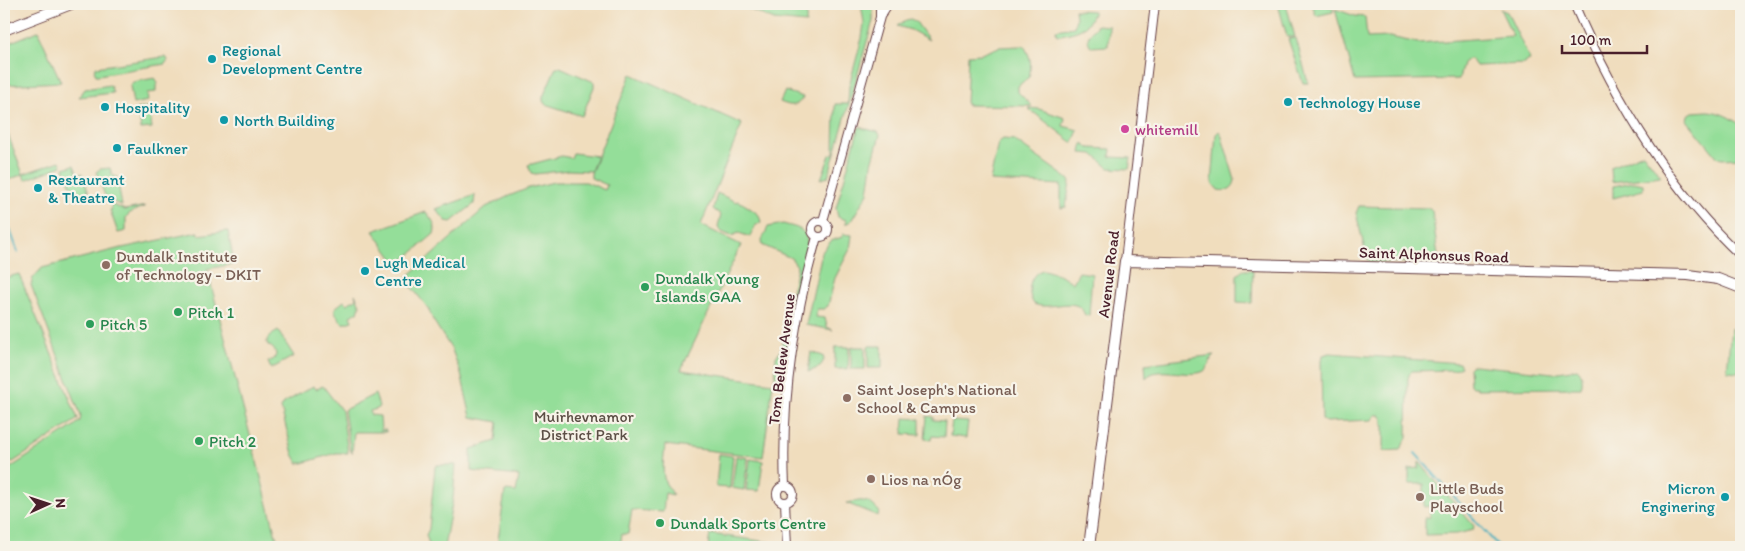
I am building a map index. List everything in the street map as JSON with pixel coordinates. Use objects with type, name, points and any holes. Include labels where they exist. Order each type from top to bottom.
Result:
[{"type":"main road","points":[[4,30],[71,4]]},
{"type":"main road","name":"Saint Alphonsus Road","points":[[1125,261],[1688,275],[1718,279],[1741,288]]},
{"type":"main road","name":"Avenue Road","points":[[1089,547],[1125,261]]},
{"type":"street","points":[[823,221],[880,17],[880,4]]},
{"type":"street","points":[[880,17],[888,4]]},
{"type":"street","name":"Avenue Road","points":[[1125,261],[1156,4]]},
{"type":"street","points":[[1574,4],[1628,112],[1648,146],[1681,190],[1741,256]]},
{"type":"street","points":[[823,221],[829,227],[827,234],[823,237],[817,237],[812,231],[813,226],[816,222],[823,221]]},
{"type":"street","name":"Tom Bellew Avenue","points":[[787,547],[785,502],[779,499],[777,494],[780,488],[785,486],[789,377],[804,290],[817,237]]},
{"type":"green space","points":[[737,4],[807,4],[806,23],[774,20]]},
{"type":"green space","points":[[861,4],[873,4],[873,21],[828,177],[821,179],[830,155],[834,154],[835,104],[848,104],[849,86],[862,38],[864,23]]},
{"type":"green space","points":[[1278,4],[1286,4],[1295,37],[1287,37]]},
{"type":"green space","points":[[1312,4],[1322,4],[1333,8],[1333,12],[1316,16]]},
{"type":"green space","points":[[1335,9],[1355,16],[1365,17],[1367,38],[1390,37],[1418,43],[1513,36],[1500,9],[1507,12],[1530,60],[1525,62],[1525,64],[1476,66],[1471,59],[1468,59],[1463,63],[1459,79],[1355,81]]},
{"type":"green space","points":[[1075,10],[1094,11],[1082,29],[1057,35],[1056,30],[1074,27]]},
{"type":"green space","points":[[911,19],[916,22],[929,40],[911,30],[897,26]]},
{"type":"green space","points":[[1097,25],[1109,26],[1108,46],[1091,47],[1088,37]]},
{"type":"green space","points":[[38,31],[61,82],[4,85],[4,45]]},
{"type":"green space","points":[[1296,38],[1308,83],[1303,83],[1288,39]]},
{"type":"green space","points":[[1024,46],[1030,61],[1029,77],[1018,86],[1018,92],[1032,106],[966,105],[968,55],[981,54],[999,47]]},
{"type":"green space","points":[[166,57],[168,60],[165,64],[99,75],[96,75],[94,71],[96,67]]},
{"type":"green space","points":[[556,67],[594,82],[594,87],[582,116],[545,104],[543,101]]},
{"type":"green space","name":"Muirhevnamor District Park","points":[[631,74],[742,124],[701,225],[741,245],[681,370],[773,383],[763,457],[665,445],[664,480],[673,495],[665,493],[663,512],[632,510],[628,534],[622,534],[620,547],[497,547],[505,491],[516,492],[519,476],[471,471],[471,449],[496,441],[498,422],[471,417],[461,374],[452,350],[433,320],[428,308],[405,279],[486,207],[509,196],[529,188],[554,182],[586,182],[605,190],[607,185],[591,178],[591,173]]},
{"type":"green space","points":[[155,78],[158,83],[156,92],[147,93],[148,101],[133,104],[130,86],[133,82]]},
{"type":"green space","points":[[110,85],[113,93],[79,97],[85,89]]},
{"type":"green space","points":[[785,91],[803,97],[796,104],[790,105],[780,102]]},
{"type":"green space","points":[[149,107],[152,128],[141,129],[139,115],[136,115],[135,109]]},
{"type":"green space","points":[[1028,108],[1039,109],[1065,118],[1063,126],[1078,130],[1073,143]]},
{"type":"green space","points":[[1708,111],[1726,116],[1741,125],[1741,158],[1718,158],[1687,120],[1688,115],[1693,112]]},
{"type":"green space","points":[[859,127],[878,132],[880,135],[872,164],[868,193],[851,221],[845,224],[846,220],[838,217],[836,208]]},
{"type":"green space","points":[[1219,131],[1235,180],[1231,188],[1224,191],[1218,190],[1212,183],[1216,134]]},
{"type":"green space","points":[[7,132],[23,174],[4,182],[4,134]]},
{"type":"green space","points":[[1003,139],[1014,140],[1068,179],[1070,182],[1066,207],[1061,208],[1061,185],[990,181],[998,143]]},
{"type":"green space","points":[[1083,143],[1089,148],[1111,149],[1110,157],[1131,158],[1129,169],[1109,168],[1093,154],[1081,153]]},
{"type":"green space","points":[[573,153],[597,156],[591,171],[569,170],[535,174],[531,173],[528,165],[562,156],[571,158]]},
{"type":"green space","points":[[1643,153],[1661,176],[1612,182],[1611,167]]},
{"type":"green space","points":[[60,161],[62,166],[25,180],[23,174]]},
{"type":"green space","points":[[74,165],[78,175],[82,173],[89,193],[74,194],[64,168]]},
{"type":"green space","points":[[110,168],[112,175],[117,177],[122,206],[106,198],[96,172],[100,169]]},
{"type":"green space","points":[[1634,182],[1643,184],[1643,190],[1613,198],[1613,186]]},
{"type":"green space","points":[[717,193],[743,204],[759,215],[761,222],[755,226],[750,237],[739,233],[731,236],[720,231],[718,226],[721,215],[713,209]]},
{"type":"green space","points":[[475,195],[474,204],[451,222],[446,221],[436,209]]},
{"type":"green space","points":[[110,204],[125,210],[146,206],[130,213],[126,217],[126,231],[118,233],[110,210],[112,209]]},
{"type":"green space","points":[[1359,206],[1430,208],[1438,256],[1434,263],[1370,262],[1367,259],[1356,213]]},
{"type":"green space","points":[[426,212],[434,225],[434,234],[400,263],[396,263],[373,231]]},
{"type":"green space","points":[[783,224],[795,227],[805,234],[808,250],[790,327],[783,382],[775,381],[776,357],[781,349],[797,266],[791,258],[762,245],[762,240],[768,227]]},
{"type":"green space","points":[[228,231],[234,264],[207,269],[279,547],[9,547],[4,538],[4,472],[74,426],[80,421],[81,416],[31,285],[33,278],[42,268],[117,249],[198,232],[199,235]]},
{"type":"green space","points":[[843,234],[852,235],[850,249],[835,278],[828,306],[824,309],[817,309],[816,317],[825,318],[827,327],[833,330],[806,325],[822,252],[831,241],[842,237]]},
{"type":"green space","points":[[1044,270],[1061,275],[1073,283],[1079,272],[1092,274],[1089,315],[1085,316],[1082,309],[1071,304],[1041,306],[1034,304],[1030,294],[1030,284],[1035,275]]},
{"type":"green space","points":[[1243,270],[1253,270],[1252,303],[1237,302],[1237,275]]},
{"type":"green space","points":[[19,274],[78,419],[13,462],[4,463],[4,278]]},
{"type":"green space","points":[[355,294],[360,305],[358,312],[350,316],[352,321],[343,324],[335,313],[335,308],[344,301],[347,304],[356,299]]},
{"type":"green space","points":[[1731,328],[1741,336],[1741,372],[1727,371]]},
{"type":"green space","points":[[278,331],[294,356],[271,369],[268,362],[274,359],[276,352],[268,345],[267,340]]},
{"type":"green space","points":[[868,346],[882,346],[882,368],[868,368]]},
{"type":"green space","points":[[835,347],[849,347],[848,369],[835,369]]},
{"type":"green space","points":[[851,347],[865,347],[865,369],[851,369]]},
{"type":"green space","points":[[811,352],[823,356],[824,360],[820,367],[808,372]]},
{"type":"green space","points":[[1330,353],[1459,363],[1461,367],[1453,370],[1412,371],[1410,373],[1408,378],[1407,438],[1400,450],[1384,451],[1384,426],[1380,415],[1375,415],[1372,420],[1326,422],[1322,420],[1321,360],[1323,355]]},
{"type":"green space","points":[[1215,355],[1207,368],[1198,373],[1158,372],[1146,378],[1145,364]]},
{"type":"green space","points":[[1474,365],[1553,373],[1577,369],[1581,375],[1582,386],[1581,388],[1477,389],[1470,385],[1469,368]]},
{"type":"green space","points":[[313,386],[316,389],[323,386],[342,411],[348,453],[336,453],[298,463],[293,454],[281,408],[284,403]]},
{"type":"green space","points":[[375,394],[379,406],[377,409],[370,411],[371,415],[380,416],[381,430],[386,430],[386,432],[354,432],[352,453],[344,410]]},
{"type":"green space","points":[[927,416],[933,417],[933,420],[945,421],[944,437],[932,436],[931,440],[925,439]]},
{"type":"green space","points":[[904,418],[920,419],[920,435],[903,434]]},
{"type":"green space","points":[[952,421],[968,422],[966,438],[950,436]]},
{"type":"green space","points":[[719,454],[733,456],[730,488],[716,487]]},
{"type":"green space","points":[[736,456],[748,458],[744,490],[732,488]]},
{"type":"green space","points":[[750,459],[763,461],[759,491],[746,490]]},
{"type":"green space","points":[[1419,462],[1474,526],[1473,530],[1457,534],[1425,535],[1425,518],[1430,517],[1430,506],[1424,507],[1424,484],[1409,484],[1409,469],[1419,468]]},
{"type":"green space","points":[[437,465],[456,465],[453,498],[444,547],[430,547],[426,535],[429,529],[435,467]]},
{"type":"green space","points":[[858,501],[872,504],[879,511],[878,516],[846,503]]},
{"type":"green space","points":[[710,534],[769,542],[768,547],[708,547]]},
{"type":"waterway","points":[[4,213],[18,252]]},
{"type":"waterway","points":[[1415,453],[1499,547]]},
{"type":"place","name":"Regional Development Centre","points":[[212,59]]},
{"type":"place","name":"Technology House","points":[[1288,102]]},
{"type":"place","name":"Hospitality","points":[[105,107]]},
{"type":"place","name":"North Building","points":[[224,120]]},
{"type":"place","name":"whitemill","points":[[1125,129]]},
{"type":"place","name":"Faulkner","points":[[117,148]]},
{"type":"place","name":"Restaurant & Theatre","points":[[38,188]]},
{"type":"place","name":"Dundalk Institute of Technology - DKIT","points":[[106,265]]},
{"type":"place","name":"Lugh Medical Centre","points":[[365,271]]},
{"type":"place","name":"Dundalk Young Islands GAA","points":[[645,287]]},
{"type":"place","name":"Pitch 1","points":[[178,312]]},
{"type":"place","name":"Pitch 5","points":[[90,324]]},
{"type":"place","name":"Saint Joseph's National School & Campus","points":[[847,398]]},
{"type":"place","name":"Pitch 2","points":[[199,441]]},
{"type":"place","name":"Lios na nÓg","points":[[871,479]]},
{"type":"place","name":"Little Buds Playschool","points":[[1420,497]]},
{"type":"place","name":"Micron Enginering","points":[[1725,497]]},
{"type":"place","name":"Dundalk Sports Centre","points":[[660,523]]}]
